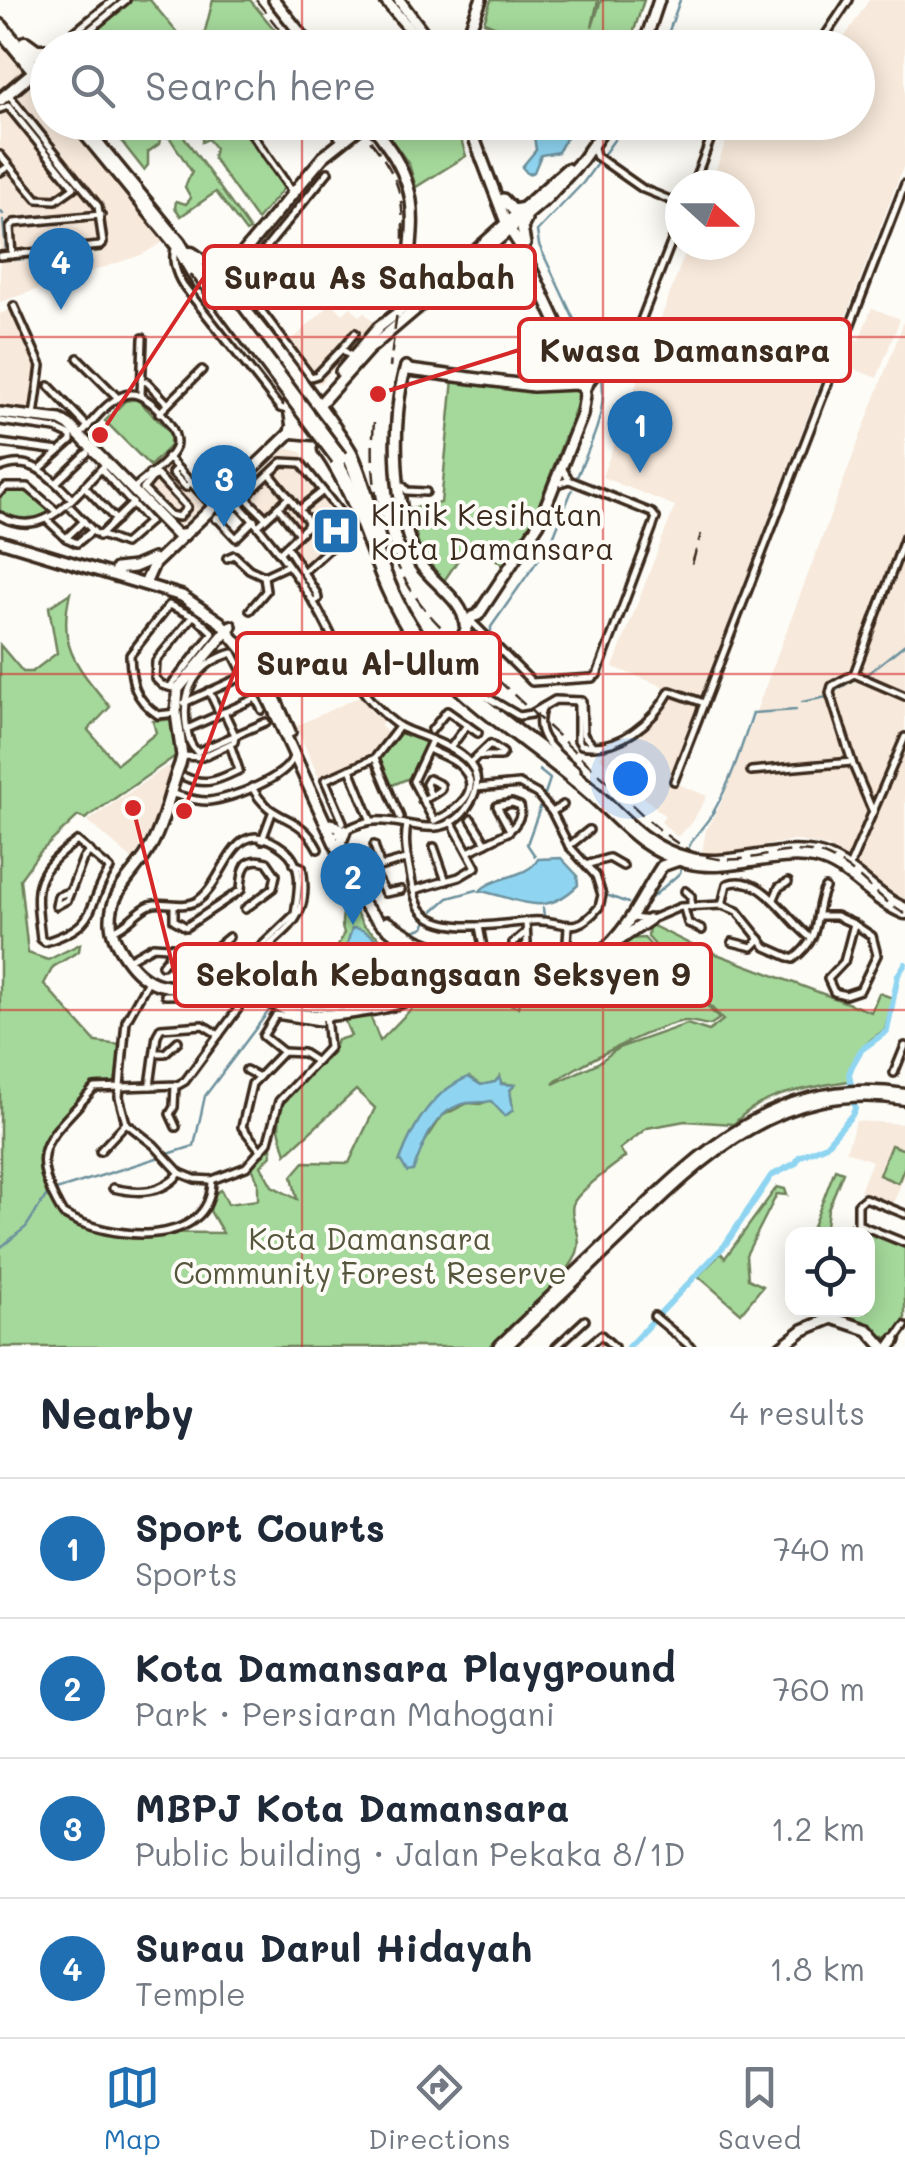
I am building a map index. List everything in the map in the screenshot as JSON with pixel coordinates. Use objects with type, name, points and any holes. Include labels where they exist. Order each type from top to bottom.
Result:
[{"type":"highway","points":[[0,21],[22,47],[30,50]]},
{"type":"highway","points":[[0,21],[30,57]]},
{"type":"highway","points":[[22,47],[24,63],[30,65]]},
{"type":"highway","points":[[95,140],[193,259],[339,458],[356,491],[369,538]]},
{"type":"highway","points":[[97,140],[344,455],[370,515]]},
{"type":"highway","points":[[193,259],[224,288],[316,403],[350,455],[397,591],[432,647],[470,688],[577,771],[655,839],[690,855],[735,858],[776,847],[822,850],[905,908]]},
{"type":"highway","points":[[193,259],[213,300],[347,483],[398,608],[440,668],[470,696],[591,791],[643,841],[687,860],[718,864],[775,855],[816,856],[836,864],[885,901],[905,908]]},
{"type":"highway","points":[[297,418],[316,421],[316,403]]},
{"type":"highway","points":[[297,418],[299,404],[316,403]]},
{"type":"highway","points":[[512,1347],[717,1153],[773,1121],[851,1098],[905,1105]]},
{"type":"highway","points":[[502,1347],[710,1150],[754,1121],[796,1104],[905,1098]]},
{"type":"main road","points":[[272,0],[296,30]]},
{"type":"main road","points":[[386,0],[415,30]]},
{"type":"main road","points":[[399,0],[419,30]]},
{"type":"main road","points":[[475,30],[483,0]]},
{"type":"main road","points":[[652,30],[662,0]]},
{"type":"main road","points":[[2,93],[30,76]]},
{"type":"main road","points":[[224,288],[229,270],[337,140]]},
{"type":"main road","points":[[383,140],[408,184],[414,217],[408,303]]},
{"type":"main road","points":[[388,140],[412,184],[418,216],[414,280],[430,288]]},
{"type":"main road","points":[[432,647],[446,651],[460,637],[533,542],[564,478],[590,406],[580,368],[501,204],[478,140]]},
{"type":"main road","points":[[523,246],[522,228],[528,211],[591,140]]},
{"type":"main road","points":[[316,403],[368,350],[590,158],[598,140]]},
{"type":"main road","points":[[193,259],[218,273],[227,268],[294,188]]},
{"type":"main road","points":[[493,242],[500,224],[501,204]]},
{"type":"main road","points":[[501,204],[528,211]]},
{"type":"main road","points":[[316,403],[379,327],[408,303],[493,242],[508,239],[523,246]]},
{"type":"main road","points":[[407,368],[544,383],[574,381],[580,368]]},
{"type":"main road","points":[[407,368],[400,460],[411,533],[419,554],[471,621]]},
{"type":"main road","points":[[407,368],[396,464],[407,534],[426,572],[471,621]]},
{"type":"main road","points":[[456,372],[533,386],[587,387]]},
{"type":"main road","points":[[451,669],[446,655],[462,638],[539,523],[582,415],[587,387]]},
{"type":"main road","points":[[0,412],[60,420],[81,433],[104,464],[179,532]]},
{"type":"main road","points":[[226,491],[239,482],[297,418]]},
{"type":"main road","points":[[148,576],[179,532],[213,504],[297,418]]},
{"type":"main road","points":[[213,504],[239,504],[239,482]]},
{"type":"main road","points":[[148,576],[179,532],[199,521],[213,504]]},
{"type":"main road","points":[[0,538],[148,576]]},
{"type":"main road","points":[[0,538],[148,576]]},
{"type":"main road","points":[[116,570],[134,568],[201,600],[223,629],[256,657],[339,834],[353,887],[373,917],[397,938],[436,956],[443,970]]},
{"type":"main road","points":[[223,629],[273,689],[293,753],[339,834],[357,884],[389,924],[446,955],[443,970]]},
{"type":"main road","points":[[223,629],[178,689],[176,713],[182,756],[159,832],[112,906],[112,931],[128,962],[146,984],[169,988],[240,985],[280,1007],[324,1020],[382,1002],[405,1001],[443,970],[462,965],[505,979],[537,979],[574,970],[608,946],[637,917],[662,866],[687,860]]},
{"type":"main road","points":[[608,946],[637,917],[658,858],[655,850],[643,841]]},
{"type":"main road","points":[[418,941],[474,964],[517,974],[559,970],[595,951],[637,917]]},
{"type":"main road","points":[[443,970],[474,964]]},
{"type":"main road","points":[[785,1347],[803,1330],[836,1319],[868,1330],[885,1344]]},
{"type":"main road","points":[[785,1347],[824,1324],[836,1323],[885,1344]]},
{"type":"main road","points":[[849,1328],[868,1330]]},
{"type":"street","points":[[77,30],[114,0]]},
{"type":"street","points":[[90,30],[126,0]]},
{"type":"street","points":[[829,30],[850,0]]},
{"type":"street","points":[[2,93],[30,127]]},
{"type":"street","points":[[0,109],[8,106],[30,131]]},
{"type":"street","points":[[0,256],[103,243],[98,206],[38,140]]},
{"type":"street","points":[[40,140],[77,185]]},
{"type":"street","points":[[258,140],[294,188],[307,196]]},
{"type":"street","points":[[700,170],[711,140]]},
{"type":"street","points":[[0,155],[38,200],[58,199],[77,185]]},
{"type":"street","points":[[590,158],[632,186],[665,199]]},
{"type":"street","points":[[0,172],[8,166]]},
{"type":"street","points":[[328,172],[240,281],[311,377],[355,333]]},
{"type":"street","points":[[674,780],[905,184]]},
{"type":"street","points":[[12,255],[10,228],[14,223],[101,214]]},
{"type":"street","points":[[193,259],[174,252],[179,278],[280,408],[287,410],[265,386]]},
{"type":"street","points":[[580,368],[594,375],[612,368],[628,354],[665,259]]},
{"type":"street","points":[[14,306],[40,366],[35,414]]},
{"type":"street","points":[[141,395],[143,338]]},
{"type":"street","points":[[342,349],[352,358]]},
{"type":"street","points":[[78,358],[118,398]]},
{"type":"street","points":[[159,413],[202,370]]},
{"type":"street","points":[[587,387],[594,375]]},
{"type":"street","points":[[141,381],[147,382],[168,404]]},
{"type":"street","points":[[49,386],[81,433]]},
{"type":"street","points":[[41,468],[118,398],[130,394],[141,395],[176,430],[176,445],[100,536]]},
{"type":"street","points":[[0,422],[81,433]]},
{"type":"street","points":[[0,443],[59,451]]},
{"type":"street","points":[[56,483],[88,453]]},
{"type":"street","points":[[0,457],[3,467],[41,468],[71,498]]},
{"type":"street","points":[[167,457],[188,485],[213,504]]},
{"type":"street","points":[[266,518],[248,497],[282,462],[300,463],[342,514],[346,532],[303,572]]},
{"type":"street","points":[[0,516],[18,524],[48,521],[104,464],[134,491],[149,520],[126,544],[100,536],[71,508]]},
{"type":"street","points":[[270,474],[308,521],[280,552]]},
{"type":"street","points":[[157,475],[188,508],[179,516],[171,516],[144,489],[150,476],[157,475]]},
{"type":"street","points":[[471,621],[527,679],[539,684],[596,676],[656,520],[652,513],[564,478]]},
{"type":"street","points":[[84,486],[116,520]]},
{"type":"street","points":[[0,492],[6,487],[28,487],[56,512]]},
{"type":"street","points":[[226,491],[280,552],[358,684],[399,727],[450,747],[470,763],[476,788],[468,806],[451,821],[432,828],[371,821],[339,834],[325,780],[375,758],[399,727]]},
{"type":"street","points":[[299,510],[323,491]]},
{"type":"street","points":[[405,491],[426,492]]},
{"type":"street","points":[[199,521],[212,515],[236,538],[289,496]]},
{"type":"street","points":[[278,507],[299,534]]},
{"type":"street","points":[[48,521],[66,538],[80,543],[92,530]]},
{"type":"street","points":[[66,538],[84,521]]},
{"type":"street","points":[[873,812],[852,762],[830,690],[854,674],[905,537]]},
{"type":"street","points":[[286,546],[318,596],[313,602]]},
{"type":"street","points":[[227,558],[234,555],[264,576]]},
{"type":"street","points":[[264,576],[288,565]]},
{"type":"street","points":[[250,610],[266,591],[264,576]]},
{"type":"street","points":[[176,713],[158,716],[146,708],[132,687],[130,655],[169,605],[223,629]]},
{"type":"street","points":[[193,616],[156,661],[155,678],[162,686],[178,689],[209,664],[233,653],[262,710]]},
{"type":"street","points":[[273,689],[338,654]]},
{"type":"street","points":[[358,684],[387,665],[381,655]]},
{"type":"street","points":[[854,674],[905,696]]},
{"type":"street","points":[[184,703],[244,676]]},
{"type":"street","points":[[470,688],[513,714],[531,714],[561,700],[580,701],[583,734],[593,746],[638,730],[657,712],[670,691],[704,703]]},
{"type":"street","points":[[178,689],[191,748],[197,752],[266,722]]},
{"type":"street","points":[[182,756],[202,757],[234,742],[235,735],[209,691]]},
{"type":"street","points":[[187,729],[256,698]]},
{"type":"street","points":[[545,705],[538,722],[540,732],[577,771]]},
{"type":"street","points":[[431,731],[446,712],[478,733]]},
{"type":"street","points":[[450,747],[468,725]]},
{"type":"street","points":[[850,866],[905,737]]},
{"type":"street","points":[[429,749],[459,766],[468,783],[467,796],[458,810],[434,821],[413,781],[432,740]]},
{"type":"street","points":[[185,777],[215,782],[239,770],[230,744]]},
{"type":"street","points":[[171,792],[212,800],[284,772],[290,767],[293,753]]},
{"type":"street","points":[[470,763],[481,756]]},
{"type":"street","points":[[375,758],[400,817]]},
{"type":"street","points":[[750,771],[852,762]]},
{"type":"street","points":[[350,770],[371,821]]},
{"type":"street","points":[[284,772],[304,777]]},
{"type":"street","points":[[408,825],[404,842],[414,890],[418,905],[432,918],[479,926],[542,920],[568,927],[585,922],[601,902],[600,887],[589,864],[569,846],[538,794],[519,784],[476,788]]},
{"type":"street","points":[[252,787],[263,806],[310,834],[318,849]]},
{"type":"street","points":[[422,800],[431,796]]},
{"type":"street","points":[[470,851],[510,830],[521,812],[520,806],[508,804],[496,808],[510,830]]},
{"type":"street","points":[[552,812],[562,805]]},
{"type":"street","points":[[262,840],[272,813]]},
{"type":"street","points":[[471,818],[486,843]]},
{"type":"street","points":[[414,890],[476,867],[451,821]]},
{"type":"street","points":[[569,846],[589,830]]},
{"type":"street","points":[[112,931],[148,906],[197,901],[212,889],[234,848],[251,840],[262,840],[288,852],[299,881],[295,914],[253,954],[240,985],[196,978]]},
{"type":"street","points":[[110,870],[91,916],[43,941],[38,882],[75,841],[110,870],[128,877]]},
{"type":"street","points":[[374,845],[380,865]]},
{"type":"street","points":[[434,847],[446,881]]},
{"type":"street","points":[[69,892],[82,859],[90,851]]},
{"type":"street","points":[[589,864],[608,858],[623,866]]},
{"type":"street","points":[[401,890],[386,893],[372,871],[380,865],[408,859]]},
{"type":"street","points":[[245,909],[271,893],[276,882],[272,866],[260,860],[247,862],[242,868],[241,890],[253,903]]},
{"type":"street","points":[[722,906],[724,888],[734,881],[774,899],[796,928],[811,938]]},
{"type":"street","points":[[774,899],[780,886],[788,882]]},
{"type":"street","points":[[637,917],[688,906],[722,906],[737,911],[769,949],[790,959],[799,956],[811,938],[825,888]]},
{"type":"street","points":[[174,906],[174,920],[186,927],[241,890]]},
{"type":"street","points":[[685,891],[692,896],[688,923],[702,930]]},
{"type":"street","points":[[820,916],[836,916],[854,924],[872,936],[877,955],[860,990],[845,996],[834,992],[828,979],[844,962],[854,924]]},
{"type":"street","points":[[525,933],[512,949],[523,948],[528,940],[526,922]]},
{"type":"street","points":[[479,926],[483,948]]},
{"type":"street","points":[[567,942],[568,927]]},
{"type":"street","points":[[128,962],[142,949],[213,950],[229,937]]},
{"type":"street","points":[[732,942],[752,947],[760,939]]},
{"type":"street","points":[[162,965],[170,947]]},
{"type":"street","points":[[146,984],[126,1021],[118,1086],[126,1123],[180,1173],[212,1180],[246,1167],[273,1130],[279,1101],[327,1052],[331,1042],[324,1020],[276,1015],[263,1036],[283,1052],[303,1053],[317,1062]]},
{"type":"street","points":[[280,1007],[285,1004],[331,1010],[382,1002],[414,988]]},
{"type":"street","points":[[165,995],[233,995],[238,1009],[185,1081],[175,1086],[94,1088],[44,1143],[43,1169],[63,1214],[107,1231],[148,1233],[179,1228],[202,1214],[211,1199],[212,1180]]},
{"type":"street","points":[[150,1086],[158,1031],[163,1027],[203,1026],[219,1035]]},
{"type":"street","points":[[154,1053],[164,1053],[178,1042]]},
{"type":"street","points":[[894,1073],[905,1046]]},
{"type":"street","points":[[261,1151],[242,1127],[248,1095],[283,1052]]},
{"type":"street","points":[[246,1070],[258,1078]]},
{"type":"street","points":[[175,1086],[175,1104],[166,1114],[176,1127]]},
{"type":"street","points":[[100,1151],[126,1123]]},
{"type":"street","points":[[113,1188],[131,1192],[156,1190],[180,1173]]},
{"type":"street","points":[[905,1214],[866,1198],[858,1204],[858,1224],[905,1243]]},
{"type":"street","points":[[657,1318],[690,1347]]},
{"type":"street","points":[[556,1347],[585,1320]]},
{"type":"street","points":[[885,1344],[905,1326]]},
{"type":"street","points":[[587,1347],[601,1335],[614,1347]]},
{"type":"shaded area","points":[[869,0],[905,0],[905,162],[699,700],[613,667],[675,506],[602,477],[682,260],[755,260],[755,170],[716,170],[727,140],[875,140],[875,30],[849,30]]},
{"type":"shaded area","points":[[0,34],[30,73],[30,140],[85,140],[165,241],[141,255],[0,302]]},
{"type":"shaded area","points":[[332,303],[343,314],[351,307],[359,316],[364,312],[373,322],[317,383],[288,350],[290,342]]},
{"type":"shaded area","points":[[872,308],[900,319],[877,378],[839,363],[849,337],[859,340]]},
{"type":"shaded area","points":[[12,309],[39,371],[28,412],[0,409],[0,314]]},
{"type":"shaded area","points":[[905,319],[905,899],[886,890],[829,847],[793,840],[722,855],[702,852],[706,830],[722,801]]},
{"type":"shaded area","points":[[286,448],[301,452],[345,514],[351,532],[300,576],[281,545],[295,532],[279,513],[264,525],[241,500],[241,493]]},
{"type":"shaded area","points":[[167,460],[205,499],[205,504],[178,528],[139,488]]},
{"type":"shaded area","points":[[674,695],[699,705],[671,778],[707,796],[693,821],[677,837],[661,822],[665,816],[599,757],[640,732]]},
{"type":"shaded area","points":[[361,696],[372,713],[384,720],[380,726],[390,734],[375,753],[319,778],[296,726]]},
{"type":"shaded area","points":[[167,766],[173,769],[155,823],[133,860],[88,821]]},
{"type":"shaded area","points":[[856,1121],[905,1124],[905,1174],[893,1204],[860,1191],[872,1161],[846,1151]]},
{"type":"green space","points":[[129,0],[150,0],[175,30],[97,30]]},
{"type":"green space","points":[[213,0],[250,0],[275,30],[205,30]]},
{"type":"green space","points":[[491,0],[598,0],[592,27],[601,0],[644,0],[634,30],[504,30],[484,22]]},
{"type":"green space","points":[[120,140],[160,140],[148,152],[144,170]]},
{"type":"green space","points":[[171,140],[186,140],[250,230],[246,232],[216,192],[181,216],[175,208],[176,201],[186,204],[191,198],[185,187],[192,172]]},
{"type":"green space","points":[[209,140],[252,140],[284,188],[257,220],[213,158],[215,148]]},
{"type":"green space","points":[[391,140],[461,140],[466,156],[416,187],[409,164]]},
{"type":"green space","points":[[453,379],[528,390],[574,388],[579,399],[532,524],[504,565],[470,542],[444,581],[420,551],[410,508],[441,503]]},
{"type":"green space","points":[[137,399],[170,432],[170,446],[150,466],[105,421],[125,401]]},
{"type":"green space","points":[[7,489],[32,493],[52,512],[44,520],[21,521],[5,516],[0,512],[0,495]]},
{"type":"green space","name":"Kota Damansara Community Forest Reserve","points":[[70,593],[68,642],[79,667],[110,707],[88,730],[117,764],[156,733],[153,721],[174,719],[177,755],[85,819],[78,816],[39,853],[20,879],[28,953],[48,960],[80,944],[79,951],[53,967],[44,984],[96,1042],[121,1045],[115,1082],[95,1083],[43,1141],[40,1170],[60,1216],[100,1232],[223,1233],[210,1211],[214,1194],[221,1190],[228,1204],[258,1200],[258,1182],[252,1167],[271,1145],[271,1155],[261,1166],[272,1186],[297,1199],[292,1176],[304,1162],[349,1163],[375,1108],[356,1090],[286,1154],[279,1129],[280,1104],[333,1052],[337,1040],[351,1036],[344,1019],[369,1013],[380,1041],[452,967],[520,985],[517,1003],[456,981],[446,995],[455,984],[518,1007],[522,987],[577,973],[628,939],[644,938],[719,1019],[710,1025],[686,1021],[658,1029],[595,1058],[553,1084],[598,1063],[618,1048],[687,1024],[709,1031],[723,1020],[648,937],[649,924],[690,944],[871,1012],[879,993],[893,998],[885,1030],[860,1051],[848,1081],[771,1099],[734,1124],[685,1121],[647,1128],[620,1149],[625,1157],[588,1186],[573,1204],[579,1245],[572,1263],[544,1297],[489,1347],[0,1347],[0,645],[23,672],[32,672],[57,653],[49,607]],"holes":[[[500,1076],[501,1083],[515,1085],[510,1090],[513,1110],[505,1116],[491,1100],[468,1103],[442,1116],[424,1143],[400,1160],[418,1122],[445,1092],[469,1077],[482,1085],[495,1082]]]},
{"type":"green space","points":[[400,733],[428,742],[412,777],[390,786],[380,759]]},
{"type":"green space","points":[[350,901],[363,925],[396,951],[398,957],[388,964],[343,975],[331,974],[325,964],[333,957],[344,933],[342,917]]},
{"type":"green space","points":[[891,1145],[905,1150],[905,1166],[898,1183],[879,1175]]},
{"type":"green space","points":[[835,1169],[843,1172],[828,1209],[826,1227],[813,1227]]},
{"type":"green space","points":[[777,1187],[785,1189],[787,1195],[777,1194],[746,1255],[748,1279],[763,1286],[741,1313],[698,1276],[721,1253],[725,1258]]},
{"type":"green space","points":[[875,1233],[905,1244],[905,1318],[892,1339],[846,1317],[875,1317]]},
{"type":"water","points":[[535,140],[565,140],[558,152],[541,155],[534,172],[528,174],[522,167],[536,150]]},
{"type":"water","points":[[561,858],[577,875],[578,885],[553,902],[531,904],[480,891],[527,870],[538,859]]},
{"type":"water","points":[[352,928],[375,938],[390,958],[364,966],[327,968],[344,950]]},
{"type":"water","points":[[468,1077],[481,1085],[500,1077],[501,1084],[515,1085],[510,1090],[513,1110],[505,1116],[491,1101],[467,1103],[446,1112],[426,1140],[413,1171],[407,1172],[400,1160],[418,1122],[444,1092]]},
{"type":"waterway","points":[[669,30],[680,0]]},
{"type":"waterway","points":[[577,477],[600,417],[602,379],[539,245],[537,231],[583,183],[614,140]]},
{"type":"waterway","points":[[0,211],[3,214]]},
{"type":"waterway","points":[[3,220],[6,252]]},
{"type":"waterway","points":[[14,260],[101,251]]},
{"type":"waterway","points":[[491,633],[491,627],[552,540],[572,490]]},
{"type":"waterway","points":[[866,675],[905,644]]},
{"type":"waterway","points":[[833,692],[857,678]]},
{"type":"waterway","points":[[802,702],[827,697]]},
{"type":"waterway","points":[[689,847],[721,798],[753,713],[796,710]]},
{"type":"waterway","points":[[539,770],[550,779],[544,797]]},
{"type":"waterway","points":[[535,856],[527,844],[541,805]]},
{"type":"waterway","points":[[650,899],[680,873],[682,864]]},
{"type":"waterway","points":[[431,913],[448,898],[477,890]]},
{"type":"waterway","points":[[609,896],[628,903]]},
{"type":"waterway","points":[[543,908],[544,917]]},
{"type":"waterway","points":[[412,932],[424,927],[428,919]]},
{"type":"waterway","points":[[628,1347],[725,1245],[771,1176],[826,1145],[852,1115],[855,1109],[849,1074],[861,1050],[887,1031],[898,975],[905,964]]},
{"type":"waterway","points":[[274,997],[287,977],[324,967]]},
{"type":"waterway","points":[[168,1154],[194,1146],[205,1096],[271,1008]]},
{"type":"waterway","points":[[56,1190],[160,1157]]},
{"type":"waterway","points":[[0,1248],[26,1227],[48,1193]]},
{"type":"railway","points":[[256,0],[280,30]]},
{"type":"railway","points":[[370,140],[390,170],[402,206],[401,276],[390,367]]},
{"type":"railway","points":[[374,422],[378,505],[384,532],[406,582],[440,626],[644,816],[671,839],[711,858],[742,859],[800,851],[823,855],[846,867],[905,914]]},
{"type":"railway","points":[[692,564],[701,534]]},
{"type":"place","name":"Surau Darul Hidayah","points":[[61,310]]},
{"type":"place","name":"Kwasa Damansara","points":[[378,394]]},
{"type":"place","name":"Surau As Sahabah","points":[[100,435]]},
{"type":"place","name":"Sport Courts","points":[[640,473]]},
{"type":"place","name":"MBPJ Kota Damansara","points":[[224,527]]},
{"type":"place","name":"Klinik Kesihatan Kota Damansara","points":[[336,531]]},
{"type":"place","name":"Sekolah Kebangsaan Seksyen 9","points":[[133,808]]},
{"type":"place","name":"Surau Al-Ulum","points":[[184,811]]},
{"type":"place","name":"Kota Damansara Playground","points":[[353,925]]}]
